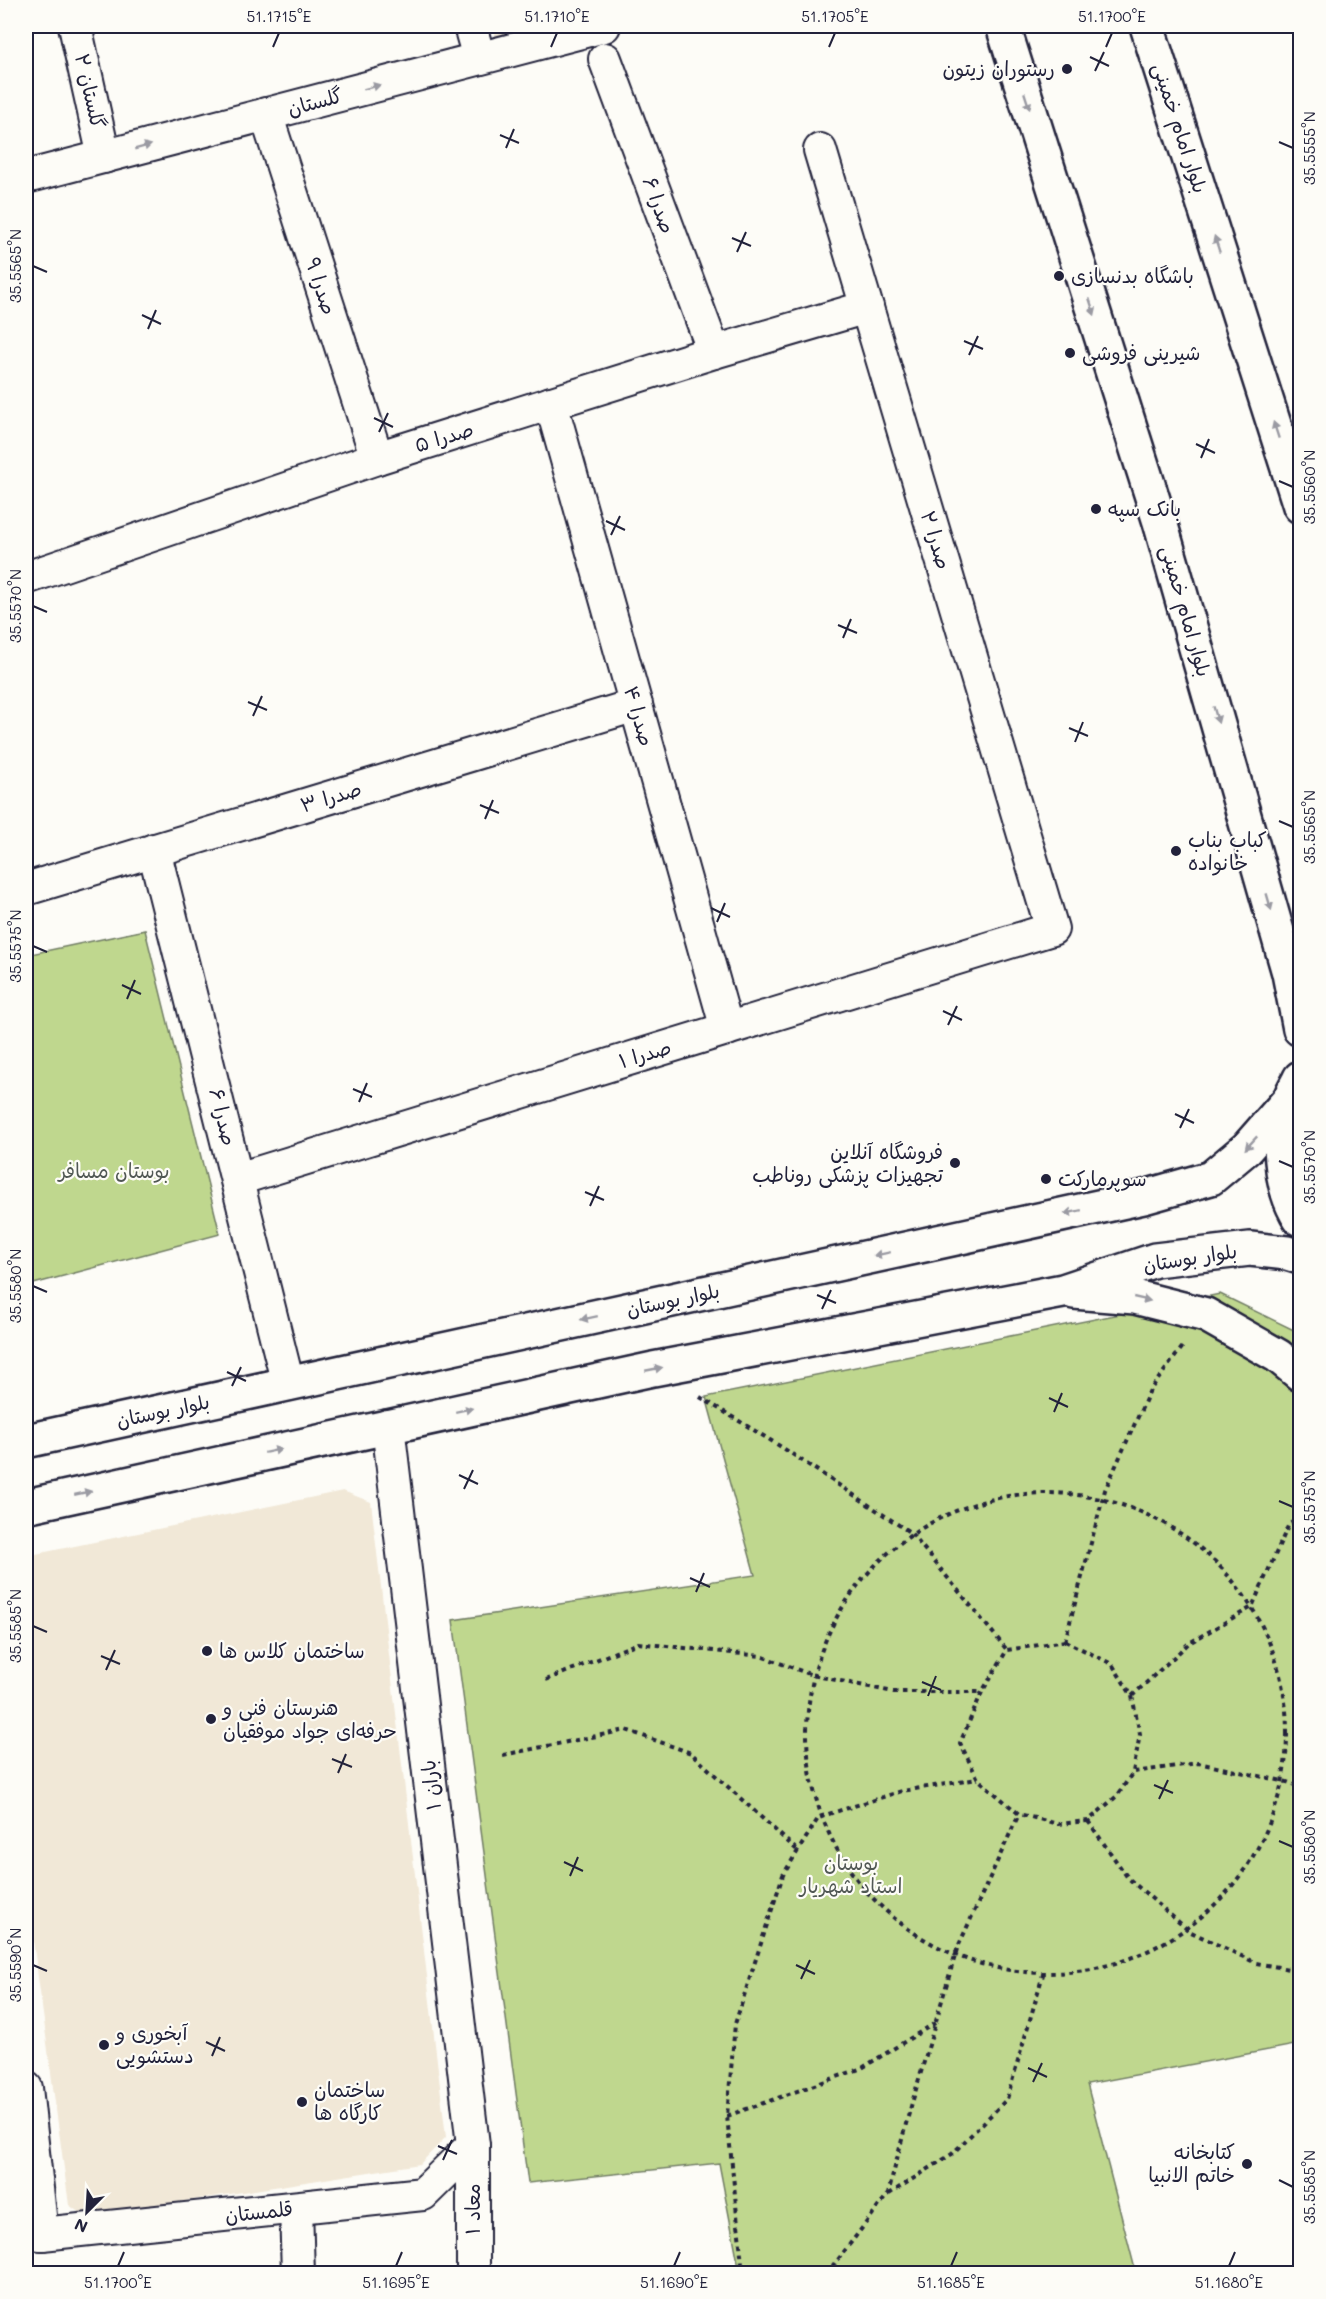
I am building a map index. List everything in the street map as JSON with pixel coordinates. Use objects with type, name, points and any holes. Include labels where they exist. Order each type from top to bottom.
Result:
[{"type":"main road","name":"بلوار امام خمینی","points":[[1003,26],[1160,522],[1289,973],[1300,1029]]},
{"type":"main road","name":"بلوار امام خمینی","points":[[1147,26],[1300,506]]},
{"type":"main road","points":[[1295,1089],[1282,1136],[1283,1174],[1295,1211],[1300,1219]]},
{"type":"main road","name":"بلوار بوستان","points":[[26,1442],[1144,1197],[1211,1178],[1247,1148],[1295,1089]]},
{"type":"main road","name":"بلوار بوستان","points":[[26,1506],[653,1369],[1064,1291],[1155,1260],[1250,1249],[1300,1257]]},
{"type":"main road","points":[[1064,1291],[1135,1297],[1206,1315],[1278,1356],[1300,1374]]},
{"type":"street","name":"گلستان ۲","points":[[75,26],[104,157]]},
{"type":"street","points":[[470,26],[479,58]]},
{"type":"street","name":"گلستان","points":[[26,177],[604,26]]},
{"type":"street","name":"صدرا ۶","points":[[605,59],[714,352]]},
{"type":"street","name":"صدرا ۹","points":[[266,114],[377,458]]},
{"type":"street","name":"صدرا ۲","points":[[820,150],[1052,929]]},
{"type":"street","name":"صدرا ۵","points":[[26,578],[377,458],[714,352],[867,307]]},
{"type":"street","name":"صدرا ۴","points":[[551,403],[727,1029]]},
{"type":"street","name":"صدرا ۳","points":[[26,889],[636,705]]},
{"type":"street","name":"صدرا ۶","points":[[154,850],[288,1384]]},
{"type":"street","name":"صدرا ۱","points":[[238,1179],[1052,929]]},
{"type":"street","name":"باران ۱","points":[[388,1426],[473,2145]]},
{"type":"street","points":[[26,2088],[34,2233]]},
{"type":"street","name":"قلمستان","points":[[34,2233],[423,2194],[473,2145]]},
{"type":"street","name":"معاد ۱","points":[[473,2145],[473,2274]]},
{"type":"street","points":[[296,2208],[298,2274]]},
{"type":"path","points":[[1065,1641],[1105,1490],[1150,1390],[1206,1315]]},
{"type":"path","points":[[653,1369],[783,1448],[911,1533],[1007,1650]]},
{"type":"path","points":[[1050,1498],[1105,1490],[1179,1534],[1212,1567]]},
{"type":"path","points":[[970,1497],[1028,1500]]},
{"type":"path","points":[[801,1731],[812,1675],[857,1581],[911,1533],[960,1503]]},
{"type":"path","points":[[1132,1695],[1189,1643],[1252,1607],[1289,1524],[1300,1518]]},
{"type":"path","points":[[1220,1575],[1252,1607],[1290,1700],[1287,1782],[1262,1852]]},
{"type":"path","points":[[1065,1641],[1112,1664],[1132,1695],[1140,1734],[1133,1772],[1118,1795],[1088,1821],[1058,1824],[1019,1814],[978,1779],[960,1743],[982,1692],[1007,1650],[1065,1641]]},
{"type":"path","points":[[546,1680],[638,1644],[762,1656],[812,1675],[893,1692],[982,1692]]},
{"type":"path","points":[[503,1755],[626,1730],[691,1753],[798,1851]]},
{"type":"path","points":[[802,1753],[819,1817],[833,1857]]},
{"type":"path","points":[[1133,1772],[1198,1763],[1287,1782],[1300,1787]]},
{"type":"path","points":[[743,2274],[727,2116],[735,2024],[783,1875],[819,1817],[902,1791],[978,1779]]},
{"type":"path","points":[[888,2194],[957,1949],[1019,1814]]},
{"type":"path","points":[[1088,1821],[1128,1878],[1189,1931],[1256,1963],[1300,1971]]},
{"type":"path","points":[[947,1944],[997,1969],[1092,1973],[1189,1931],[1250,1870]]},
{"type":"path","points":[[846,1874],[892,1908]]},
{"type":"path","points":[[928,1935],[938,1940]]},
{"type":"path","points":[[827,2274],[888,2194],[952,2154],[1007,2099],[1044,1971]]},
{"type":"path","points":[[727,2116],[862,2068],[935,2022]]},
{"type":"shaded area","points":[[492,26],[551,26],[497,39]]},
{"type":"shaded area","name":"هنرستان فنی و حرفه‌ای جواد موفقیان","points":[[343,1491],[371,1502],[446,2137],[420,2164],[85,2217],[69,2205],[26,1889],[26,1556]]},
{"type":"green space","name":"بوستان مسافر","points":[[145,930],[220,1234],[26,1286],[26,955]]},
{"type":"green space","name":"بوستان استاد شهریار","points":[[1220,1294],[1300,1333],[1300,2044],[1087,2084],[1136,2273],[740,2273],[719,2163],[528,2183],[453,1620],[755,1575],[706,1397]]},
{"type":"place","name":"رستوران زیتون","points":[[1067,69]]},
{"type":"place","name":"باشگاه بدنسازی","points":[[1059,276]]},
{"type":"place","name":"شیرینی فروشی","points":[[1070,353]]},
{"type":"place","name":"بانک سپه","points":[[1096,509]]},
{"type":"place","name":"کباب بناب خانواده","points":[[1176,851]]},
{"type":"place","name":"فروشگاه آنلاین تجهیزات پزشکی روناطب","points":[[955,1163]]},
{"type":"place","name":"سوپرمارکت","points":[[1046,1179]]},
{"type":"place","name":"ساختمان کلاس ها","points":[[207,1651]]},
{"type":"place","name":"هنرستان فنی و حرفه‌ای جواد موفقیان","points":[[211,1719]]},
{"type":"place","name":"آبخوری و دستشویی","points":[[104,2045]]},
{"type":"place","name":"ساختمان کارگاه ها","points":[[302,2102]]},
{"type":"place","name":"کتابخانه خاتم الانبیا","points":[[1247,2164]]}]
